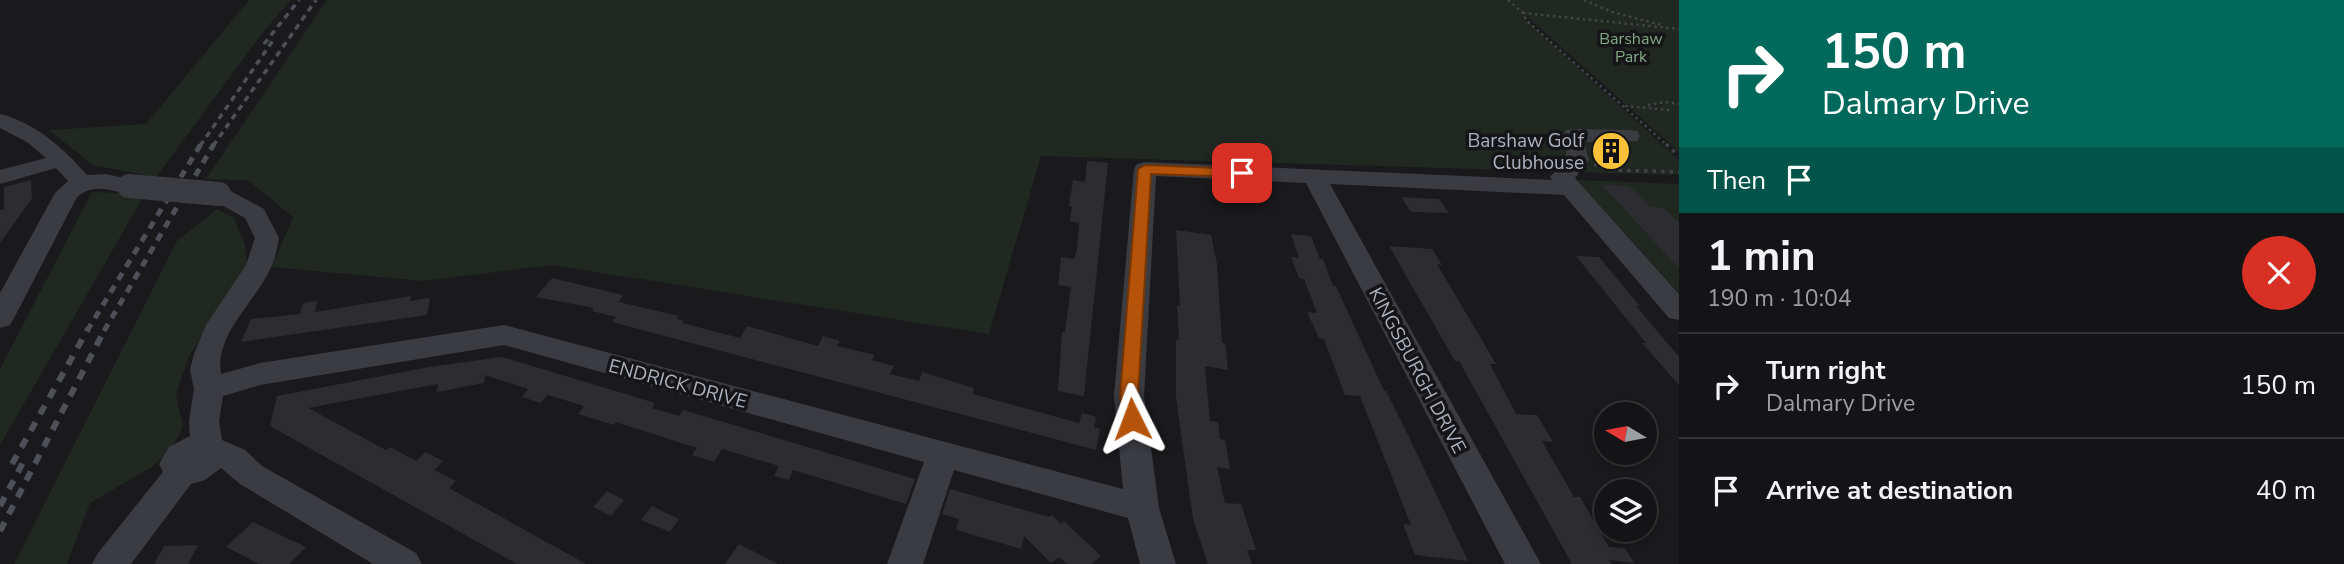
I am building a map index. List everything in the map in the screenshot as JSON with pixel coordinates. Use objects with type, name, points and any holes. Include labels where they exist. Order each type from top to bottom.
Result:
[{"type":"street","points":[[0,120],[18,127],[62,160],[81,182]]},
{"type":"street","points":[[1629,136],[1574,135],[1578,160],[1572,170],[1561,177],[1679,311]]},
{"type":"street","points":[[0,177],[62,160]]},
{"type":"street","points":[[1158,564],[1142,508],[1129,396],[1145,169],[1570,188]]},
{"type":"street","name":"KINGSBURGH DRIVE","points":[[1314,176],[1523,564]]},
{"type":"street","points":[[3,308],[67,193],[81,182],[106,181],[129,186],[219,194],[255,214],[267,238],[259,266],[216,332],[212,343],[205,370],[209,389],[198,452],[110,564]]},
{"type":"street","name":"ENDRICK DRIVE","points":[[209,389],[260,374],[504,335],[1142,508]]},
{"type":"street","points":[[198,452],[251,475],[368,555],[404,564]]},
{"type":"street","points":[[905,564],[943,454]]},
{"type":"path","points":[[1508,0],[1523,13],[1527,21],[1679,156]]},
{"type":"path","points":[[1584,0],[1612,12],[1672,28]]},
{"type":"path","points":[[1523,13],[1679,29]]},
{"type":"path","points":[[1642,107],[1665,102],[1679,104]]},
{"type":"path","points":[[1622,106],[1670,110]]},
{"type":"path","points":[[1578,160],[1614,170],[1679,172]]},
{"type":"green space","points":[[249,0],[291,0],[264,31],[156,177],[93,165],[49,130],[146,124]]},
{"type":"green space","name":"Barshaw Park","points":[[327,0],[1679,0],[1679,152],[1524,14],[1527,21],[1679,160],[1679,175],[1041,156],[989,334],[552,265],[423,281],[272,267],[293,217],[248,180],[206,179]]},
{"type":"green space","points":[[1577,180],[1679,184],[1679,293]]},
{"type":"green space","points":[[92,192],[145,194],[0,445],[0,369]]},
{"type":"green space","points":[[217,209],[234,218],[245,245],[247,266],[188,358],[176,395],[183,427],[173,446],[152,467],[90,503],[67,564],[14,564],[177,241]]},
{"type":"building","points":[[1087,161],[1108,163],[1084,396],[1058,391],[1062,332],[1065,332],[1071,287],[1058,285],[1061,257],[1074,259],[1077,250],[1079,223],[1070,221],[1072,207],[1069,206],[1073,180],[1085,182]]},
{"type":"building","points":[[31,180],[32,198],[0,243],[0,210],[4,209],[4,187]]},
{"type":"building","points":[[1602,185],[1629,186],[1650,207],[1664,208],[1679,222],[1679,268]]},
{"type":"building","points":[[1401,197],[1439,199],[1449,213],[1411,212]]},
{"type":"building","points":[[1176,230],[1211,235],[1217,264],[1222,343],[1225,343],[1228,370],[1205,366],[1210,421],[1218,422],[1220,439],[1225,440],[1230,469],[1217,467],[1225,503],[1241,504],[1256,550],[1247,550],[1252,564],[1208,564],[1193,519],[1176,397],[1176,339],[1179,340],[1177,305],[1180,306]]},
{"type":"building","points":[[1291,234],[1311,236],[1468,561],[1415,555],[1403,524],[1411,525],[1360,396],[1345,395],[1324,339],[1319,338],[1307,312],[1317,313],[1304,279],[1299,278],[1291,257],[1299,258]]},
{"type":"building","points":[[1389,246],[1432,249],[1442,265],[1437,264],[1496,364],[1490,364],[1516,414],[1537,415],[1553,442],[1542,441],[1574,497],[1580,497],[1594,521],[1594,542],[1606,542],[1609,547],[1625,548],[1634,563],[1609,560],[1611,564],[1572,564],[1459,361],[1455,361]]},
{"type":"building","points":[[1576,256],[1599,257],[1640,306],[1636,306],[1679,357],[1679,385],[1642,343],[1646,343]]},
{"type":"building","points":[[552,278],[623,295],[619,302],[679,316],[677,319],[684,321],[682,323],[740,338],[747,326],[818,346],[823,336],[840,341],[837,346],[875,355],[872,360],[894,366],[890,374],[919,381],[922,372],[974,388],[973,394],[1079,423],[1082,413],[1096,417],[1094,427],[1100,429],[1096,450],[612,322],[616,317],[592,311],[594,308],[536,297]]},
{"type":"building","points":[[411,296],[410,301],[430,298],[427,315],[241,342],[251,319],[300,314],[303,303],[317,301],[315,312]]},
{"type":"building","points":[[502,357],[655,403],[652,408],[679,416],[683,410],[915,479],[906,504],[793,470],[789,480],[774,476],[779,466],[722,449],[714,462],[692,455],[697,448],[616,422],[614,425],[578,414],[584,406],[547,395],[541,403],[522,397],[528,389],[485,375],[484,383],[437,392],[438,384],[308,408],[386,450],[390,447],[416,461],[425,452],[443,461],[434,470],[456,481],[449,488],[586,564],[517,564],[270,426],[277,396],[429,367]]},
{"type":"building","points":[[950,489],[1049,517],[1052,515],[1061,524],[1064,521],[1101,556],[1091,564],[1067,564],[1059,557],[1051,563],[1024,536],[1021,549],[956,530],[959,519],[942,514]]},
{"type":"building","points":[[607,491],[624,500],[611,516],[593,507]]},
{"type":"building","points":[[652,506],[679,519],[670,532],[641,520]]},
{"type":"building","points":[[253,522],[306,547],[289,564],[259,564],[226,547]]},
{"type":"building","points":[[739,544],[778,564],[725,564]]},
{"type":"building","points":[[198,545],[188,564],[154,564],[164,546]]},
{"type":"railway","points":[[264,44],[299,0]]},
{"type":"railway","points":[[213,146],[316,0]]},
{"type":"railway","points":[[200,146],[274,39]]},
{"type":"railway","points":[[87,331],[201,144]]},
{"type":"railway","points":[[104,331],[214,144]]},
{"type":"railway","points":[[12,464],[88,329]]},
{"type":"railway","points":[[0,531],[105,329]]},
{"type":"railway","points":[[0,506],[26,457]]},
{"type":"place","name":"Barshaw Golf Clubhouse","points":[[1611,151]]},
{"type":"route","points":[[1132,419],[1129,396],[1145,169],[1242,173]]}]
